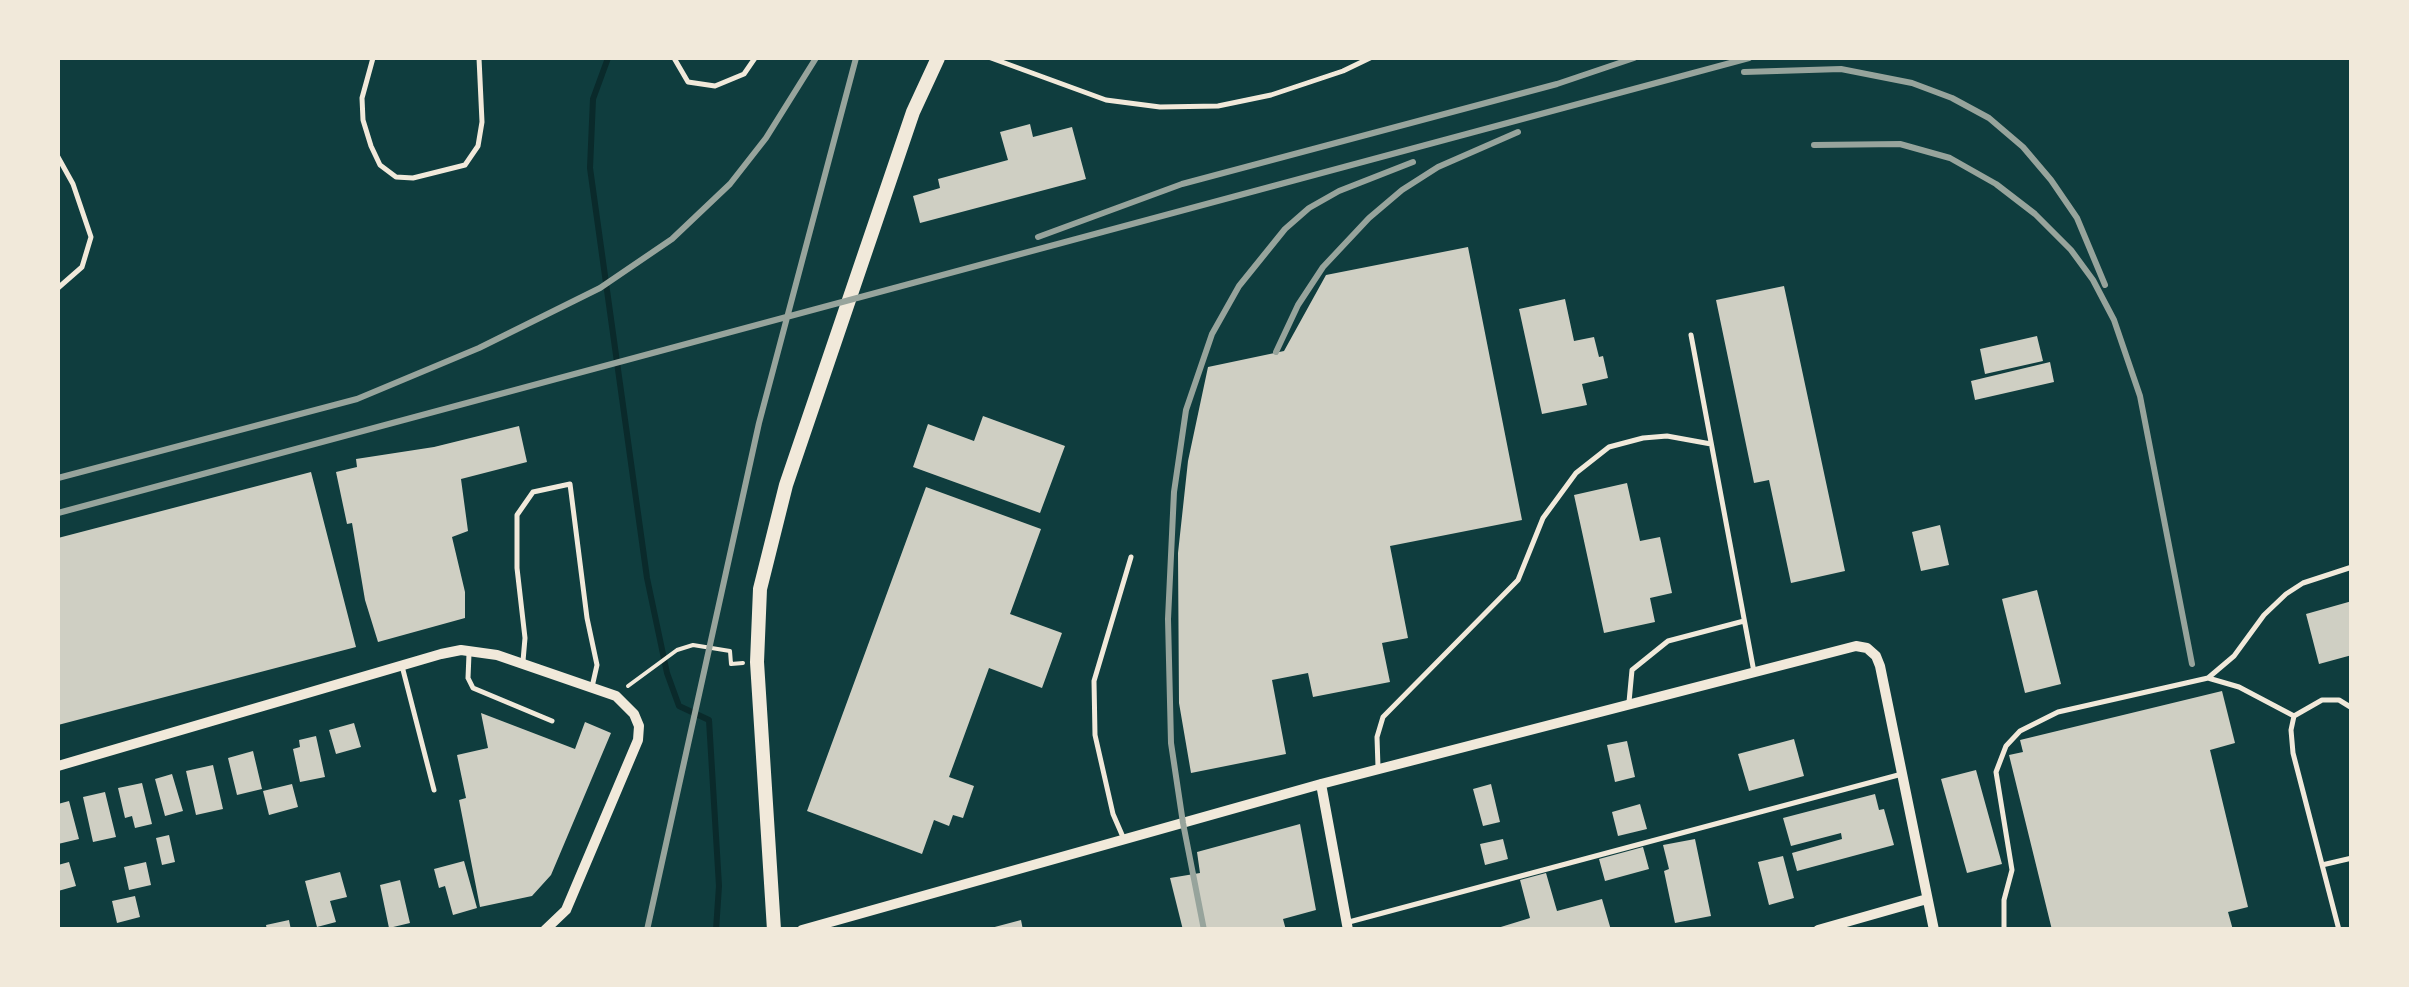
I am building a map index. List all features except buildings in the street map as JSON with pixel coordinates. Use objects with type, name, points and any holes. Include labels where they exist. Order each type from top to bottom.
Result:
[{"type":"main road","points":[[774,930],[757,662],[760,589],[778,511],[914,112],[938,58]]},
{"type":"street","points":[[802,930],[1322,784],[1856,646],[1876,656],[1880,666],[1934,930]]},
{"type":"street","points":[[58,766],[441,654],[470,651],[497,655],[616,696],[634,714],[639,726],[638,740],[566,910],[545,930]]},
{"type":"street","points":[[1322,784],[1347,926]]},
{"type":"street","points":[[1818,930],[1927,900]]},
{"type":"lane","points":[[373,58],[362,98],[363,120],[371,146],[380,165],[396,177],[412,178],[465,165],[478,146],[482,122],[478,58]]},
{"type":"lane","points":[[674,58],[688,82],[715,86],[744,74],[754,58]]},
{"type":"lane","points":[[990,58],[1106,100],[1160,107],[1218,106],[1271,94],[1370,58]]},
{"type":"lane","points":[[58,157],[73,184],[91,237],[82,268],[58,288]]},
{"type":"lane","points":[[1691,335],[1754,672]]},
{"type":"lane","points":[[1378,769],[1377,737],[1383,717],[1518,580],[1543,518],[1576,473],[1609,447],[1644,438],[1668,436],[1711,444]]},
{"type":"lane","points":[[522,664],[525,638],[517,568],[517,515],[533,492],[570,484],[597,666],[592,688]]},
{"type":"lane","points":[[1124,840],[1113,814],[1096,735],[1094,681],[1130,557]]},
{"type":"lane","points":[[2208,678],[2234,656],[2264,615],[2286,594],[2303,583],[2352,567]]},
{"type":"lane","points":[[1629,704],[1632,670],[1668,641],[1744,621]]},
{"type":"lane","points":[[470,651],[468,678],[473,688],[552,722]]},
{"type":"lane","points":[[402,666],[434,790]]},
{"type":"lane","points":[[2004,930],[2004,900],[2012,870],[1996,772],[2006,746],[2020,731],[2058,712],[2208,678],[2224,681],[2294,716]]},
{"type":"lane","points":[[2338,930],[2291,730],[2294,716],[2322,700],[2339,700],[2352,708]]},
{"type":"lane","points":[[1347,926],[1902,774]]},
{"type":"lane","points":[[2322,865],[2352,858]]},
{"type":"path","points":[[638,677],[676,650],[692,645],[730,651],[730,664],[757,662]]},
{"type":"waterway","points":[[608,58],[593,99],[590,168],[647,578],[667,673],[679,706],[709,720],[719,886],[716,930]]},
{"type":"railway","points":[[58,478],[357,399],[479,348],[600,288],[672,239],[730,184],[766,138],[816,58]]},
{"type":"railway","points":[[647,930],[759,423],[856,58]]},
{"type":"railway","points":[[1038,237],[1182,184],[1557,84],[1634,58]]},
{"type":"railway","points":[[58,513],[1749,58]]},
{"type":"railway","points":[[1744,72],[1841,69],[1912,83],[1989,118],[2023,147],[2051,180],[2077,218],[2105,285]]},
{"type":"railway","points":[[1276,352],[1298,305],[1323,267],[1369,218],[1438,167],[1518,132]]},
{"type":"railway","points":[[1814,145],[1900,144],[1950,158],[1996,184],[2035,214],[2071,250],[2093,280],[2114,320],[2140,396],[2192,664]]},
{"type":"railway","points":[[1204,930],[1171,743],[1168,619],[1174,492],[1186,410],[1212,334],[1239,286],[1285,229],[1309,208],[1339,191],[1413,162]]}]
